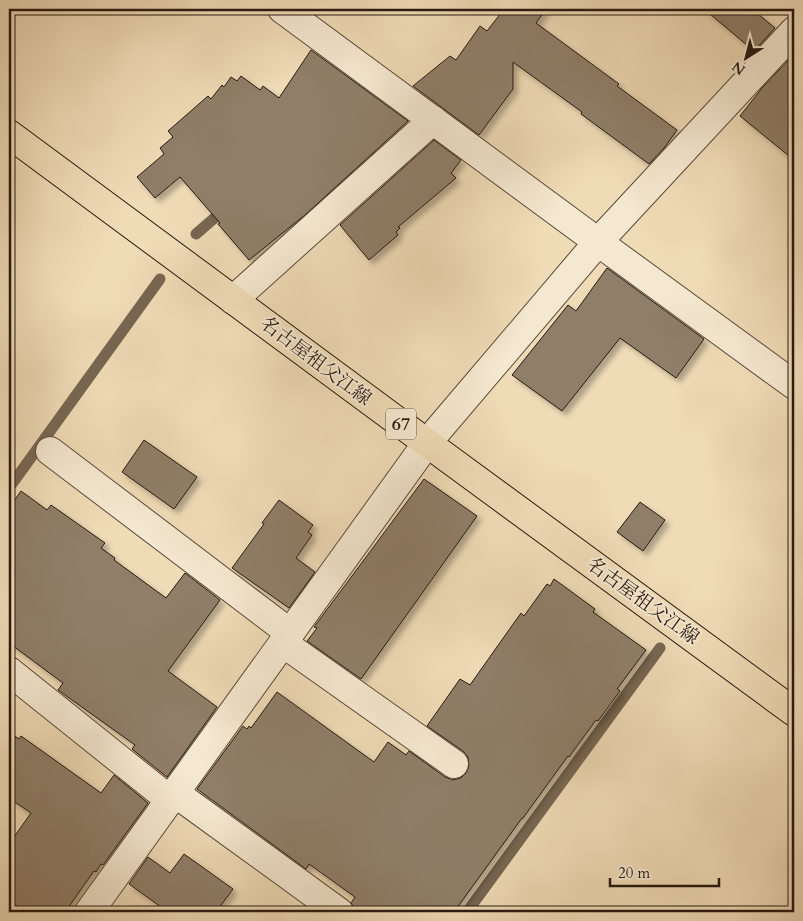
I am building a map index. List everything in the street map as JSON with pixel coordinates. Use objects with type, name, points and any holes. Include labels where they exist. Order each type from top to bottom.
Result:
[{"type":"main road","name":"名古屋祖父江線","points":[[9,134],[794,712]]},
{"type":"street","points":[[282,9],[794,385]]},
{"type":"street","points":[[89,912],[427,443],[598,242],[794,31]]},
{"type":"street","points":[[233,300],[433,120]]},
{"type":"street","points":[[50,451],[287,638],[454,764]]},
{"type":"street","points":[[9,671],[173,796],[339,912]]},
{"type":"building","points":[[504,9],[546,9],[536,23],[619,84],[617,86],[677,130],[649,164],[513,62],[513,89],[479,135],[413,86],[450,56],[456,60],[480,26],[487,31]]},
{"type":"building","points":[[704,9],[752,9],[775,28],[754,51]]},
{"type":"building","points":[[311,50],[408,121],[305,215],[249,260],[180,177],[155,198],[137,177],[164,154],[160,148],[173,137],[168,131],[208,96],[211,99],[222,85],[224,87],[231,77],[237,81],[241,76],[260,90],[263,86],[279,98]]},
{"type":"building","points":[[794,54],[794,160],[740,116],[762,88]]},
{"type":"building","points":[[434,140],[461,160],[451,173],[456,178],[398,227],[400,228],[396,232],[398,235],[369,260],[340,225]]},
{"type":"building","points":[[607,268],[704,339],[676,378],[620,338],[562,411],[512,375],[568,305],[576,311]]},
{"type":"building","points":[[144,440],[197,477],[174,509],[122,472]]},
{"type":"building","points":[[424,479],[477,516],[361,679],[307,641],[317,628],[314,627]]},
{"type":"building","points":[[21,491],[47,510],[51,505],[105,543],[101,548],[115,558],[114,560],[166,598],[185,573],[220,600],[168,671],[217,707],[167,777],[132,749],[135,745],[58,690],[63,683],[9,643],[9,508]]},
{"type":"building","points":[[279,500],[313,525],[308,532],[312,535],[296,558],[315,572],[289,608],[232,568]]},
{"type":"building","points":[[640,502],[665,520],[643,551],[617,532]]},
{"type":"building","points":[[554,579],[595,609],[593,612],[646,650],[617,689],[620,691],[598,721],[596,720],[568,756],[454,912],[354,912],[351,903],[355,897],[309,864],[306,869],[197,789],[243,726],[247,729],[249,726],[251,728],[277,692],[374,762],[388,742],[406,755],[409,751],[445,777],[453,780],[461,778],[469,766],[468,757],[463,751],[427,726],[460,679],[470,685],[521,613],[524,616],[547,584],[550,586]]},
{"type":"building","points":[[9,732],[19,739],[21,736],[101,793],[114,775],[148,803],[103,865],[101,864],[96,872],[94,871],[65,912],[25,912],[9,900],[9,844],[31,813],[9,798]]},
{"type":"building","points":[[184,854],[233,889],[216,912],[168,912],[129,884],[148,857],[170,873]]},
{"type":"waterway","points":[[196,234],[226,208]]},
{"type":"waterway","points":[[9,488],[160,279]]},
{"type":"waterway","points":[[467,912],[660,648]]}]
